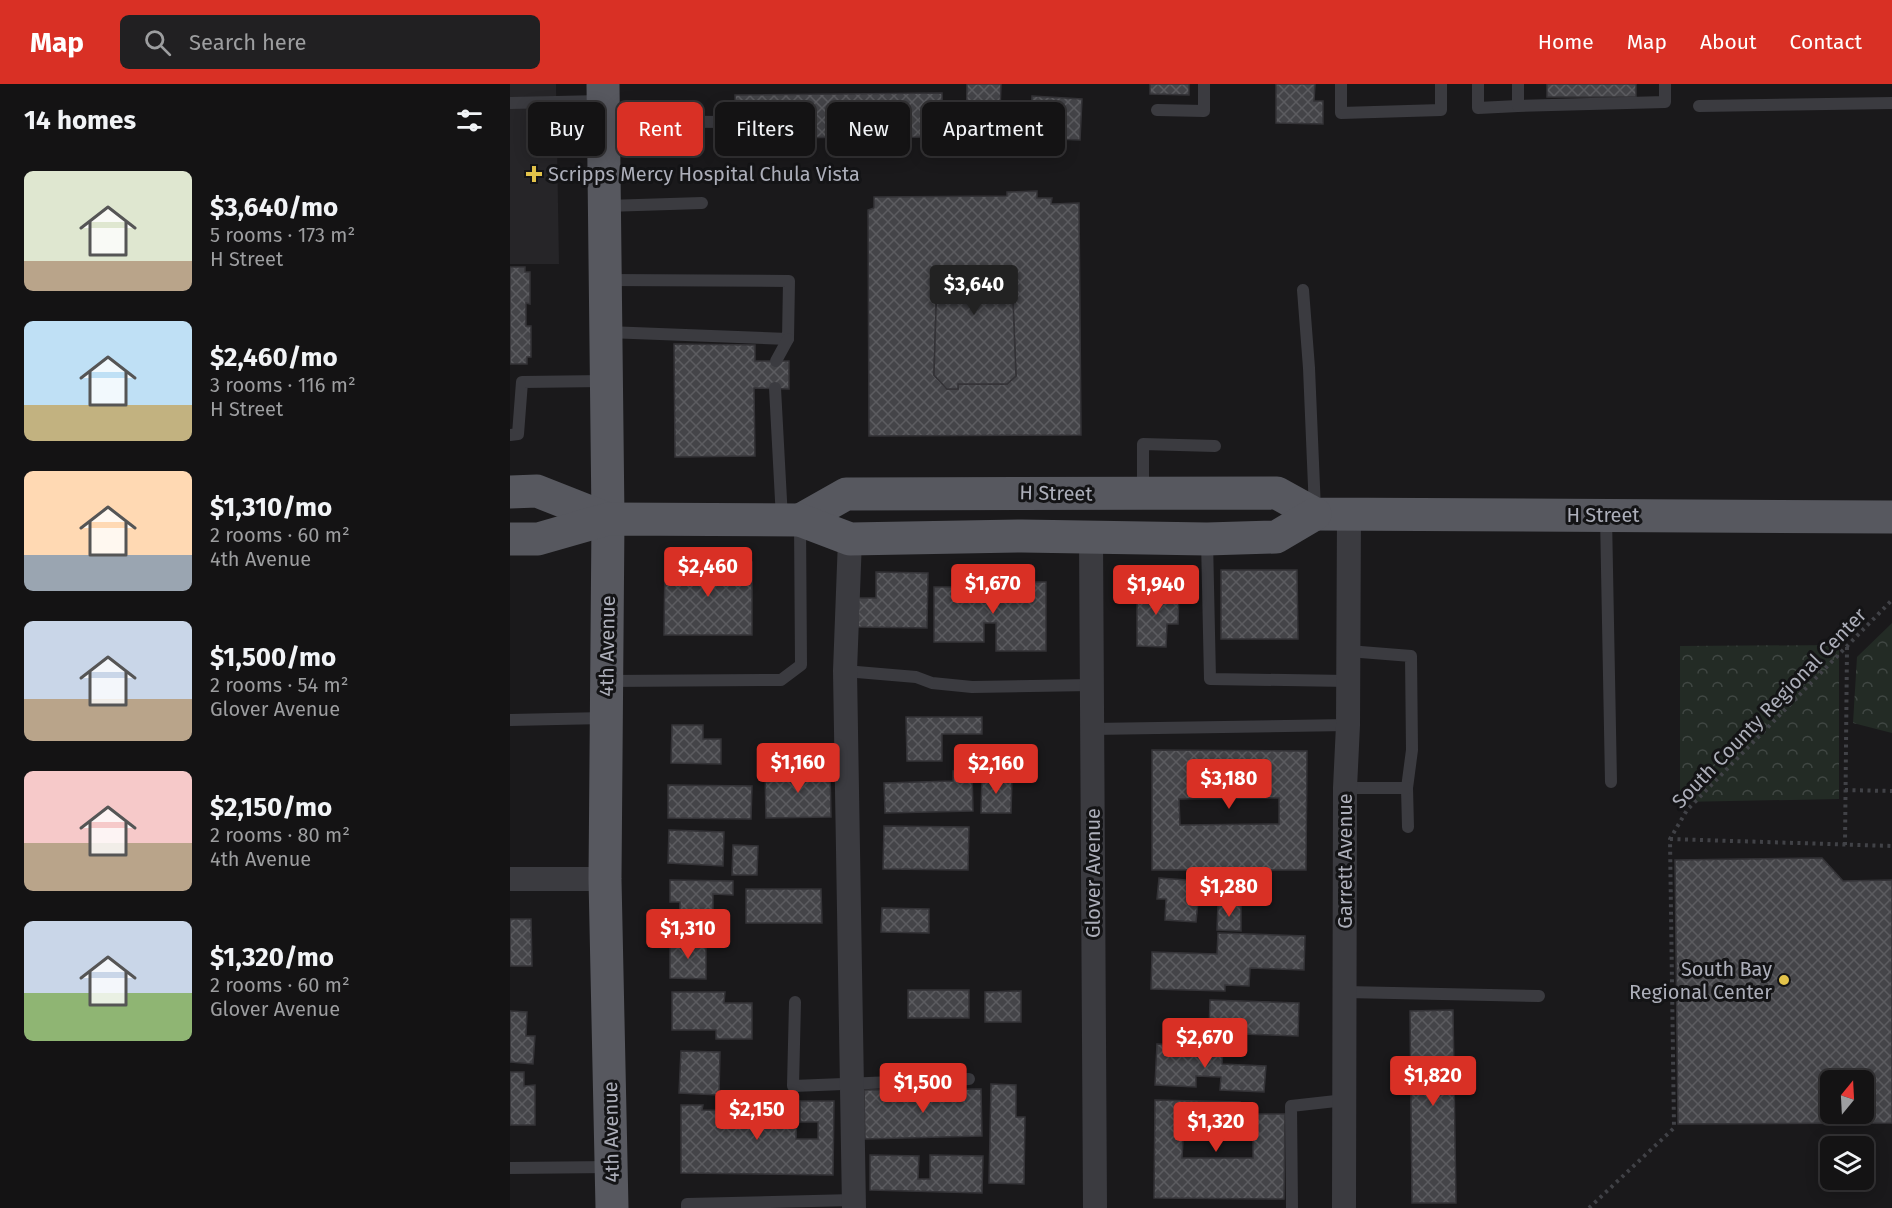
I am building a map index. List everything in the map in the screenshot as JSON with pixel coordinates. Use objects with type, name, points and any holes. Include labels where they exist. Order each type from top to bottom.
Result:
[{"type":"main road","name":"4th Avenue","points":[[605,156],[608,519],[605,879],[612,1208]]},
{"type":"main road","name":"H Street","points":[[510,492],[537,491],[608,519]]},
{"type":"main road","name":"H Street","points":[[791,520],[846,494],[1276,493],[1315,514],[1892,517]]},
{"type":"main road","points":[[926,538],[937,521],[946,517],[1079,515],[1087,511],[1096,494]]},
{"type":"main road","name":"H Street","points":[[510,539],[538,539],[608,519],[791,520],[849,539],[1022,536],[1207,539],[1276,537],[1315,514]]},
{"type":"street","name":"Garrett Avenue","points":[[1344,1208],[1345,788],[1348,725],[1349,514]]},
{"type":"street","name":"Glover Avenue","points":[[1091,538],[1095,1208]]},
{"type":"street","points":[[849,539],[845,671],[854,1204]]},
{"type":"street","points":[[510,879],[605,879]]},
{"type":"lane","points":[[1157,110],[1204,111],[1204,84]]},
{"type":"lane","points":[[1341,84],[1341,113],[1441,110],[1441,84]]},
{"type":"lane","points":[[1478,84],[1478,108],[1665,102],[1665,84]]},
{"type":"lane","points":[[1518,84],[1518,106]]},
{"type":"lane","points":[[605,102],[715,120]]},
{"type":"lane","points":[[510,103],[528,103]]},
{"type":"lane","points":[[1699,106],[1892,103]]},
{"type":"lane","points":[[605,206],[702,203]]},
{"type":"lane","points":[[605,280],[789,281],[788,339],[776,361]]},
{"type":"lane","points":[[1303,290],[1309,368],[1315,514]]},
{"type":"lane","points":[[606,332],[788,339]]},
{"type":"lane","points":[[510,435],[519,434],[522,382],[607,381]]},
{"type":"lane","points":[[606,681],[781,680],[801,665],[791,520],[775,388]]},
{"type":"lane","points":[[1143,494],[1143,444],[1215,446]]},
{"type":"lane","points":[[1606,515],[1611,782]]},
{"type":"lane","points":[[1207,539],[1210,679],[1348,681]]},
{"type":"lane","points":[[1348,651],[1411,656],[1412,750],[1407,788],[1408,827]]},
{"type":"lane","points":[[845,671],[916,677],[932,683],[972,687],[1092,685]]},
{"type":"lane","points":[[510,720],[606,718]]},
{"type":"lane","points":[[1092,729],[1348,725]]},
{"type":"lane","points":[[1345,788],[1407,788]]},
{"type":"lane","points":[[1345,992],[1539,996]]},
{"type":"lane","points":[[795,1002],[793,1086],[969,1079]]},
{"type":"lane","points":[[1292,1208],[1291,1106],[1346,1100]]},
{"type":"lane","points":[[510,1168],[612,1167]]},
{"type":"lane","points":[[687,1208],[687,1204],[854,1204]]},
{"type":"path","name":"South County Regional Center","points":[[1589,1208],[1674,1128],[1670,839],[1687,810],[1892,600]]},
{"type":"path","points":[[1845,845],[1847,646]]},
{"type":"path","points":[[1845,790],[1892,791]]},
{"type":"path","name":"South County Regional Center","points":[[1670,839],[1892,846]]},
{"type":"shaded area","name":"Scripps Mercy Hospital Chula Vista","points":[[510,84],[556,84],[556,102],[528,102],[528,156],[557,156],[559,264],[510,264]]},
{"type":"green space","points":[[1892,623],[1892,733],[1853,723],[1857,657]]},
{"type":"green space","points":[[1839,645],[1839,799],[1680,802],[1680,646]]},
{"type":"building","points":[[967,84],[1001,84],[1000,102],[967,102]]},
{"type":"building","points":[[1150,84],[1189,84],[1189,95],[1150,94]]},
{"type":"building","points":[[1276,84],[1315,84],[1314,101],[1323,101],[1323,124],[1276,123]]},
{"type":"building","points":[[1547,84],[1636,84],[1636,97],[1547,97]]},
{"type":"building","points":[[942,93],[942,102],[922,102],[922,137],[910,137],[910,102],[827,102],[827,138],[815,138],[815,102],[735,102],[735,95]]},
{"type":"building","points":[[1032,96],[1082,99],[1080,140],[1065,139],[1065,102],[1032,102]]},
{"type":"building","points":[[1037,191],[1037,198],[1052,198],[1051,204],[1079,203],[1081,435],[869,436],[868,210],[874,208],[874,197],[1007,196],[1007,192]],"holes":[[[947,268],[1002,268],[1012,277],[1016,376],[1007,384],[958,384],[958,389],[947,389],[934,375],[937,278]]]},
{"type":"building","points":[[510,267],[525,267],[525,272],[530,272],[530,304],[526,303],[526,326],[531,326],[531,357],[527,357],[527,364],[510,364]]},
{"type":"building","points":[[947,268],[1002,268],[1012,277],[1016,376],[1007,384],[958,384],[958,389],[947,389],[934,375],[937,278]]},
{"type":"building","points":[[674,344],[755,345],[755,361],[789,361],[789,389],[754,388],[755,456],[675,457]]},
{"type":"building","points":[[665,561],[752,562],[752,635],[664,635]]},
{"type":"building","points":[[1221,570],[1297,570],[1298,639],[1221,639]]},
{"type":"building","points":[[876,572],[928,573],[927,628],[858,627],[858,598],[876,598]]},
{"type":"building","points":[[1006,582],[1046,582],[1046,651],[996,651],[996,623],[984,623],[984,642],[934,642],[934,587],[1006,587]]},
{"type":"building","points":[[1137,591],[1179,591],[1178,624],[1167,624],[1166,647],[1137,646]]},
{"type":"building","points":[[906,717],[982,717],[982,734],[942,734],[942,761],[907,761]]},
{"type":"building","points":[[672,725],[703,725],[703,739],[721,739],[721,764],[671,763]]},
{"type":"building","points":[[1152,750],[1307,751],[1306,870],[1152,870]],"holes":[[[1279,798],[1279,824],[1180,825],[1179,799]]]},
{"type":"building","points":[[830,769],[831,817],[766,818],[765,771]]},
{"type":"building","points":[[972,770],[973,811],[885,813],[884,783],[953,781],[953,771]]},
{"type":"building","points":[[982,776],[1012,777],[1011,813],[981,813]]},
{"type":"building","points":[[668,785],[752,786],[751,819],[668,818]]},
{"type":"building","points":[[884,826],[969,827],[968,870],[883,869]]},
{"type":"building","points":[[669,830],[724,832],[723,866],[668,863]]},
{"type":"building","points":[[733,845],[758,846],[757,875],[732,875]]},
{"type":"building","name":"South Bay Regional Center","points":[[1822,858],[1843,881],[1892,880],[1892,1123],[1874,1123],[1874,1070],[1820,1070],[1820,1123],[1678,1124],[1675,860]]},
{"type":"building","points":[[1159,878],[1213,882],[1212,903],[1198,902],[1196,922],[1165,920],[1166,899],[1157,899]]},
{"type":"building","points":[[670,880],[733,881],[733,895],[713,894],[713,923],[679,923],[680,902],[670,902]]},
{"type":"building","points":[[746,889],[821,889],[822,923],[746,923]]},
{"type":"building","points":[[1218,904],[1241,905],[1241,931],[1217,930]]},
{"type":"building","points":[[882,908],[929,909],[929,933],[881,932]]},
{"type":"building","points":[[510,919],[531,919],[532,966],[510,966]]},
{"type":"building","points":[[1218,933],[1305,936],[1304,970],[1250,968],[1249,986],[1225,985],[1225,991],[1151,989],[1152,952],[1217,954]]},
{"type":"building","points":[[670,942],[706,942],[706,979],[670,978]]},
{"type":"building","points":[[908,990],[969,990],[969,1018],[908,1018]]},
{"type":"building","points":[[1021,991],[1021,1022],[985,1022],[985,992]]},
{"type":"building","points":[[672,992],[725,992],[724,1003],[752,1003],[752,1039],[716,1039],[716,1030],[672,1030]]},
{"type":"building","points":[[1210,1000],[1299,1003],[1298,1036],[1209,1033]]},
{"type":"building","points":[[1453,1010],[1456,1203],[1412,1203],[1410,1011]]},
{"type":"building","points":[[510,1011],[527,1012],[526,1036],[535,1036],[533,1064],[510,1062]]},
{"type":"building","points":[[1157,1044],[1223,1047],[1222,1064],[1266,1066],[1264,1092],[1220,1090],[1221,1077],[1196,1076],[1196,1087],[1155,1085]]},
{"type":"building","points":[[681,1051],[720,1052],[719,1095],[679,1093]]},
{"type":"building","points":[[510,1072],[524,1072],[524,1086],[535,1085],[535,1125],[510,1125]]},
{"type":"building","points":[[991,1084],[1016,1085],[1016,1117],[1025,1117],[1024,1184],[989,1183]]},
{"type":"building","points":[[981,1089],[982,1136],[865,1139],[864,1090]]},
{"type":"building","points":[[1155,1100],[1240,1102],[1239,1140],[1183,1140],[1182,1158],[1253,1158],[1253,1114],[1285,1114],[1284,1199],[1154,1198]]},
{"type":"building","points":[[800,1101],[834,1101],[833,1175],[681,1173],[681,1105],[703,1105],[702,1110],[797,1112],[796,1139],[818,1139],[818,1122],[800,1122]]},
{"type":"building","points":[[870,1155],[919,1156],[918,1179],[930,1179],[930,1155],[983,1156],[982,1193],[870,1190]]},
{"type":"place","name":"Scripps Mercy Hospital Chula Vista","points":[[534,174]]},
{"type":"place","name":"South Bay Regional Center","points":[[1784,980]]}]
